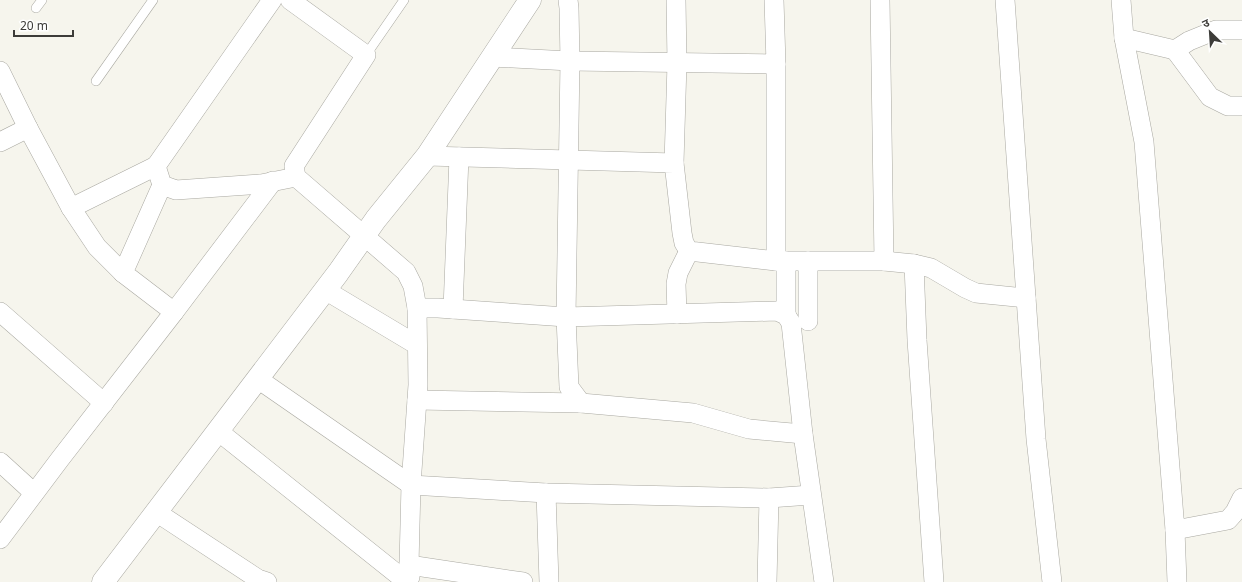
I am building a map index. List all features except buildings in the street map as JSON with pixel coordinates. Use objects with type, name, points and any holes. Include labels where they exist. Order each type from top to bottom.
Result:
[{"type":"street","points":[[71,208],[156,166],[272,0]]},
{"type":"street","points":[[290,0],[366,55],[294,166],[296,177],[406,272],[412,286],[416,308],[418,385],[411,485],[409,576]]},
{"type":"street","points":[[103,582],[325,290],[376,219],[428,156],[530,0]]},
{"type":"street","points":[[568,0],[570,60],[566,317],[569,387],[581,403]]},
{"type":"street","points":[[676,0],[678,63],[674,163],[682,233],[684,243],[689,251]]},
{"type":"street","points":[[774,0],[781,261],[786,315],[791,323],[803,434],[824,582]]},
{"type":"street","points":[[880,0],[884,260]]},
{"type":"street","points":[[1005,0],[1036,439],[1052,582]]},
{"type":"street","points":[[1122,0],[1124,38],[1144,142],[1175,530],[1177,582]]},
{"type":"street","points":[[1175,50],[1189,41],[1216,30],[1242,30]]},
{"type":"street","points":[[1124,38],[1175,50],[1210,97],[1228,106],[1242,106]]},
{"type":"street","points":[[492,57],[678,63],[776,64]]},
{"type":"street","points":[[0,71],[28,128],[71,208],[97,247],[123,273],[174,312]]},
{"type":"street","points":[[0,142],[28,128]]},
{"type":"street","points":[[428,156],[674,163]]},
{"type":"street","points":[[453,309],[459,157]]},
{"type":"street","points":[[123,273],[162,185],[156,166]]},
{"type":"street","points":[[162,185],[176,190],[261,184],[296,177]]},
{"type":"street","points":[[0,539],[273,181]]},
{"type":"street","points":[[689,251],[781,261],[884,260],[914,264],[931,268],[976,293],[1026,298]]},
{"type":"street","points":[[677,314],[676,284],[678,273],[689,251]]},
{"type":"street","points":[[808,261],[808,321]]},
{"type":"street","points":[[914,264],[917,340],[934,582]]},
{"type":"street","points":[[325,290],[417,345]]},
{"type":"street","points":[[416,308],[453,309],[566,317],[777,311],[786,315]]},
{"type":"street","points":[[0,312],[104,403]]},
{"type":"street","points":[[258,379],[411,485],[546,493],[769,498],[811,495]]},
{"type":"street","points":[[417,400],[581,403],[693,413],[749,429],[803,434]]},
{"type":"street","points":[[218,431],[409,576],[523,582]]},
{"type":"street","points":[[0,462],[34,493]]},
{"type":"street","points":[[546,493],[548,582]]},
{"type":"street","points":[[767,582],[769,498]]},
{"type":"street","points":[[1175,530],[1228,520],[1235,512],[1242,498]]},
{"type":"street","points":[[156,512],[258,579],[268,582]]},
{"type":"lane","points":[[36,8],[42,0]]},
{"type":"lane","points":[[96,81],[153,0]]},
{"type":"lane","points":[[366,55],[404,0]]}]
